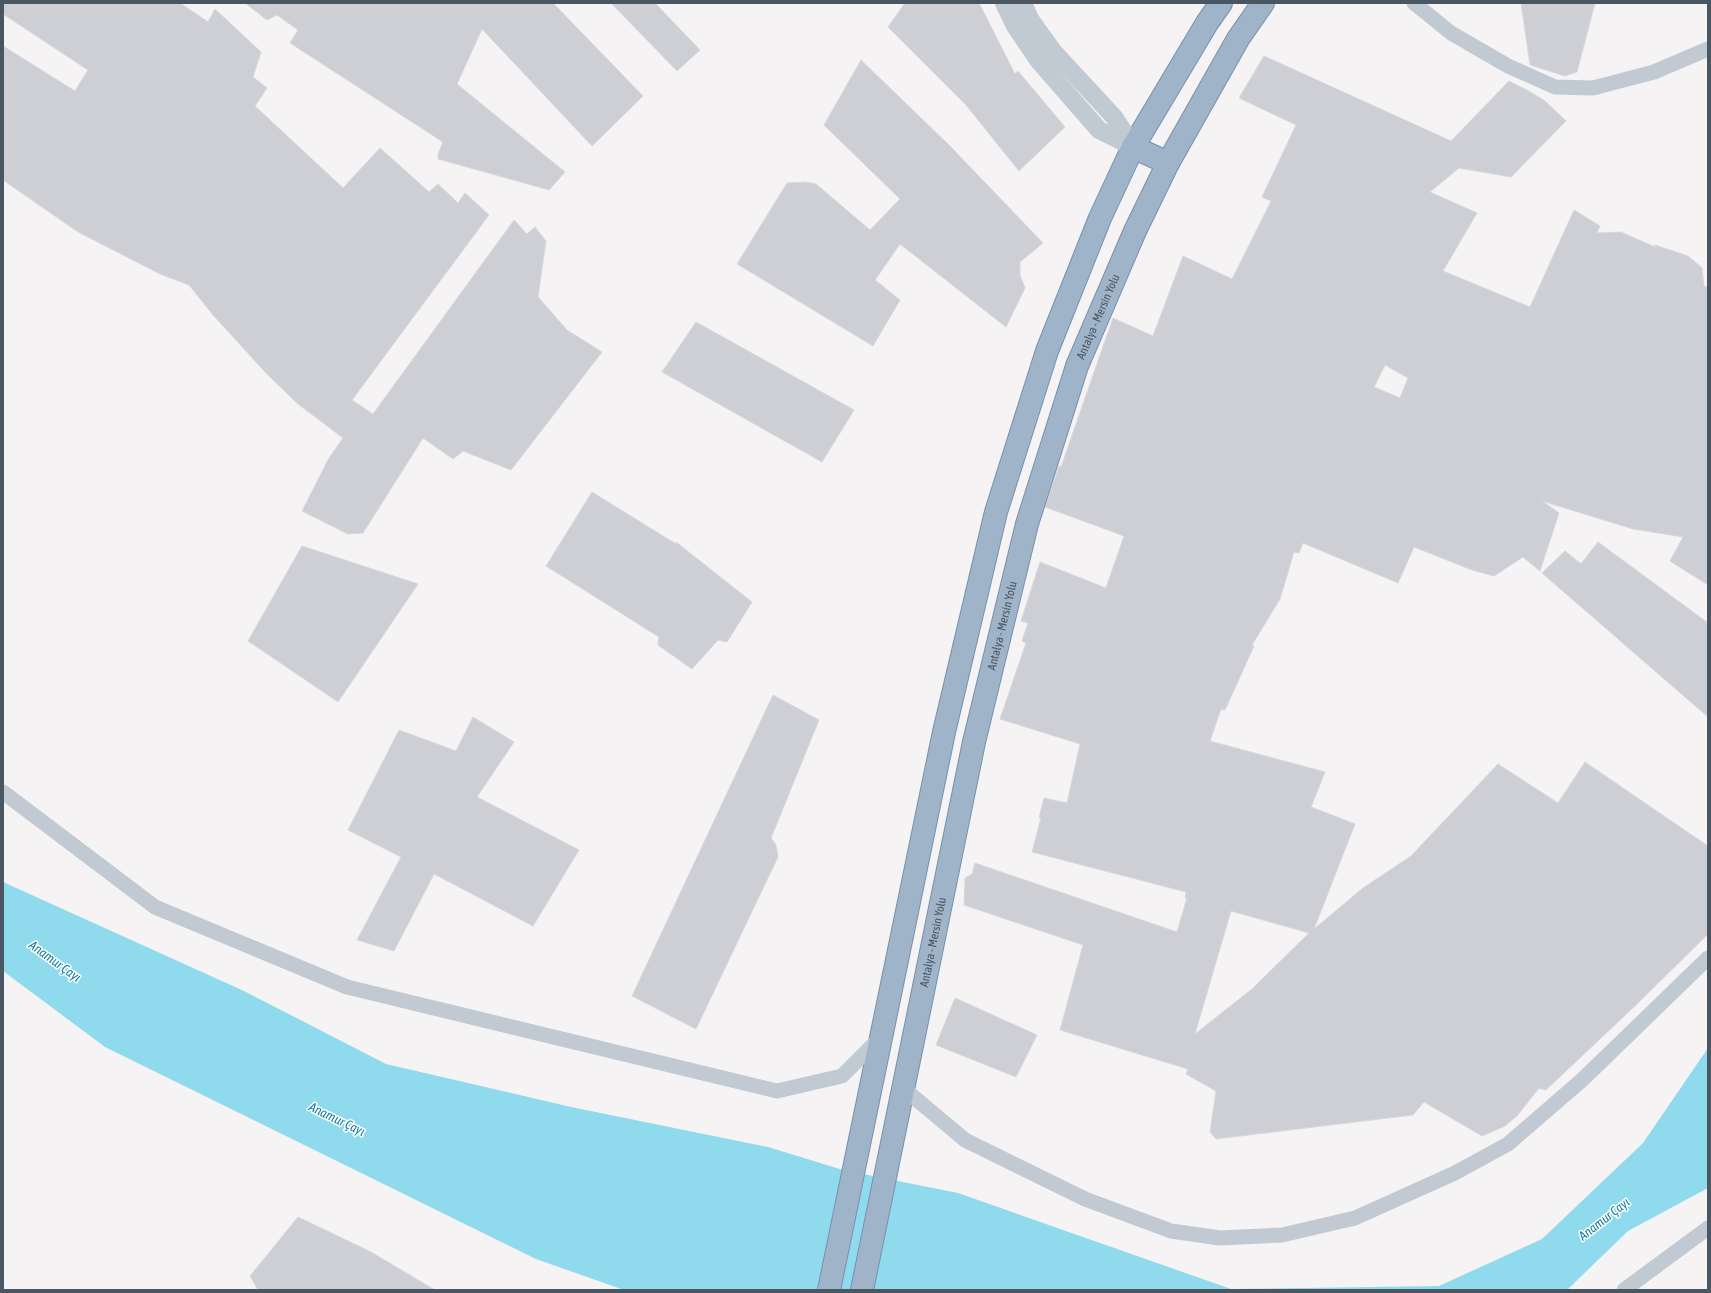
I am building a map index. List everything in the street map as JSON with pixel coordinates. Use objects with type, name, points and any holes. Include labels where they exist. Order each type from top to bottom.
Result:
[{"type":"highway","points":[[829,1290],[869,1104],[944,732],[996,512],[1047,350],[1100,218],[1133,147],[1207,23],[1221,3]]},
{"type":"highway","name":"Antalya - Mersin Yolu","points":[[862,1290],[974,742],[1027,524],[1077,366],[1135,231],[1168,163],[1238,39],[1263,3]]},
{"type":"highway","points":[[1133,147],[1168,163]]},
{"type":"street","points":[[1004,3],[1015,26],[1038,60],[1099,130],[1133,147]]},
{"type":"street","points":[[1023,3],[1030,19],[1053,51],[1114,117],[1133,147]]},
{"type":"street","points":[[1414,3],[1452,33],[1508,66],[1555,87],[1593,88],[1654,72],[1708,49]]},
{"type":"street","points":[[3,792],[156,907],[347,987],[777,1091],[842,1076],[882,1037]]},
{"type":"street","points":[[901,1096],[965,1140],[1085,1199],[1171,1231],[1220,1238],[1282,1235],[1356,1218],[1455,1173],[1508,1144],[1582,1080],[1708,958]]},
{"type":"street","points":[[1624,1290],[1708,1228]]},
{"type":"water","name":"Anamur Çayı","points":[[3,882],[244,991],[386,1064],[571,1107],[768,1147],[843,1170],[958,1193],[1231,1289],[1439,1286],[1542,1239],[1643,1143],[1708,1048],[1708,1188],[1628,1231],[1567,1290],[624,1290],[536,1259],[105,1047],[3,971]]},
{"type":"building","points":[[3,3],[180,3],[208,22],[215,9],[261,52],[253,77],[267,88],[255,106],[343,188],[380,148],[429,192],[438,184],[458,203],[465,193],[489,215],[352,400],[373,414],[514,220],[527,234],[535,227],[546,241],[538,297],[567,330],[602,352],[511,470],[463,451],[453,459],[423,438],[363,533],[348,534],[302,511],[329,458],[343,438],[298,404],[266,373],[213,315],[189,285],[160,274],[78,232],[3,180],[3,46],[75,91],[88,70],[3,14]]},
{"type":"building","points":[[245,3],[553,3],[643,96],[592,146],[482,29],[457,84],[565,172],[549,190],[438,159],[438,154],[443,142],[290,43],[298,30],[277,15],[267,20]]},
{"type":"building","points":[[611,3],[655,3],[700,50],[677,71]]},
{"type":"building","points":[[905,3],[979,3],[1015,74],[1018,71],[1065,127],[1019,171],[966,105],[888,27]]},
{"type":"building","points":[[1521,3],[1595,3],[1577,72],[1565,76],[1530,65]]},
{"type":"building","points":[[1264,56],[1451,141],[1509,81],[1545,101],[1566,121],[1511,177],[1459,168],[1430,192],[1477,213],[1443,271],[1530,307],[1574,210],[1600,226],[1597,233],[1621,232],[1655,247],[1655,245],[1688,256],[1702,268],[1704,286],[1708,287],[1708,585],[1670,561],[1683,537],[1633,529],[1542,501],[1559,513],[1540,571],[1523,557],[1494,576],[1472,570],[1414,547],[1398,583],[1303,543],[1299,553],[1294,552],[1280,599],[1252,645],[1254,646],[1225,710],[1221,709],[1210,741],[1325,772],[1311,807],[1355,824],[1314,929],[1363,888],[1411,856],[1498,764],[1558,803],[1585,762],[1708,846],[1708,934],[1546,1090],[1539,1088],[1517,1116],[1505,1126],[1482,1136],[1424,1102],[1413,1115],[1216,1139],[1210,1132],[1216,1091],[1186,1074],[1188,1069],[1060,1030],[1083,945],[964,905],[965,878],[972,874],[975,863],[1177,932],[1187,898],[1185,898],[1186,892],[1032,852],[1041,818],[1039,818],[1044,798],[1067,803],[1080,744],[1000,719],[1026,643],[1022,641],[1028,623],[1021,621],[1040,562],[1106,588],[1124,536],[1045,507],[1059,466],[1061,467],[1113,318],[1153,336],[1183,256],[1232,279],[1271,201],[1262,197],[1296,125],[1239,98]],"holes":[[[1385,365],[1408,378],[1400,398],[1374,387]],[[1231,911],[1309,933],[1252,989],[1195,1034]]]},
{"type":"building","points":[[861,60],[950,146],[1043,243],[1020,262],[1020,275],[1025,288],[1006,327],[900,244],[875,280],[900,300],[873,346],[737,264],[787,183],[805,182],[816,184],[870,230],[900,199],[824,125]]},
{"type":"building","points":[[696,322],[854,410],[822,462],[662,372]]},
{"type":"building","points":[[592,492],[676,544],[676,542],[752,602],[727,642],[718,640],[692,669],[658,645],[659,637],[546,566]]},
{"type":"building","points":[[1598,542],[1708,623],[1708,717],[1542,573],[1565,551],[1581,564]]},
{"type":"building","points":[[302,546],[418,584],[338,702],[248,641]]},
{"type":"building","points":[[773,695],[819,720],[771,838],[776,845],[778,857],[696,1029],[632,996]]},
{"type":"building","points":[[473,717],[514,742],[477,797],[579,850],[533,926],[434,874],[394,951],[357,940],[401,857],[348,830],[399,730],[456,751]]},
{"type":"building","points":[[955,998],[1037,1035],[1016,1077],[936,1045]]},
{"type":"building","points":[[298,1217],[371,1252],[435,1290],[258,1290],[250,1276]]}]
